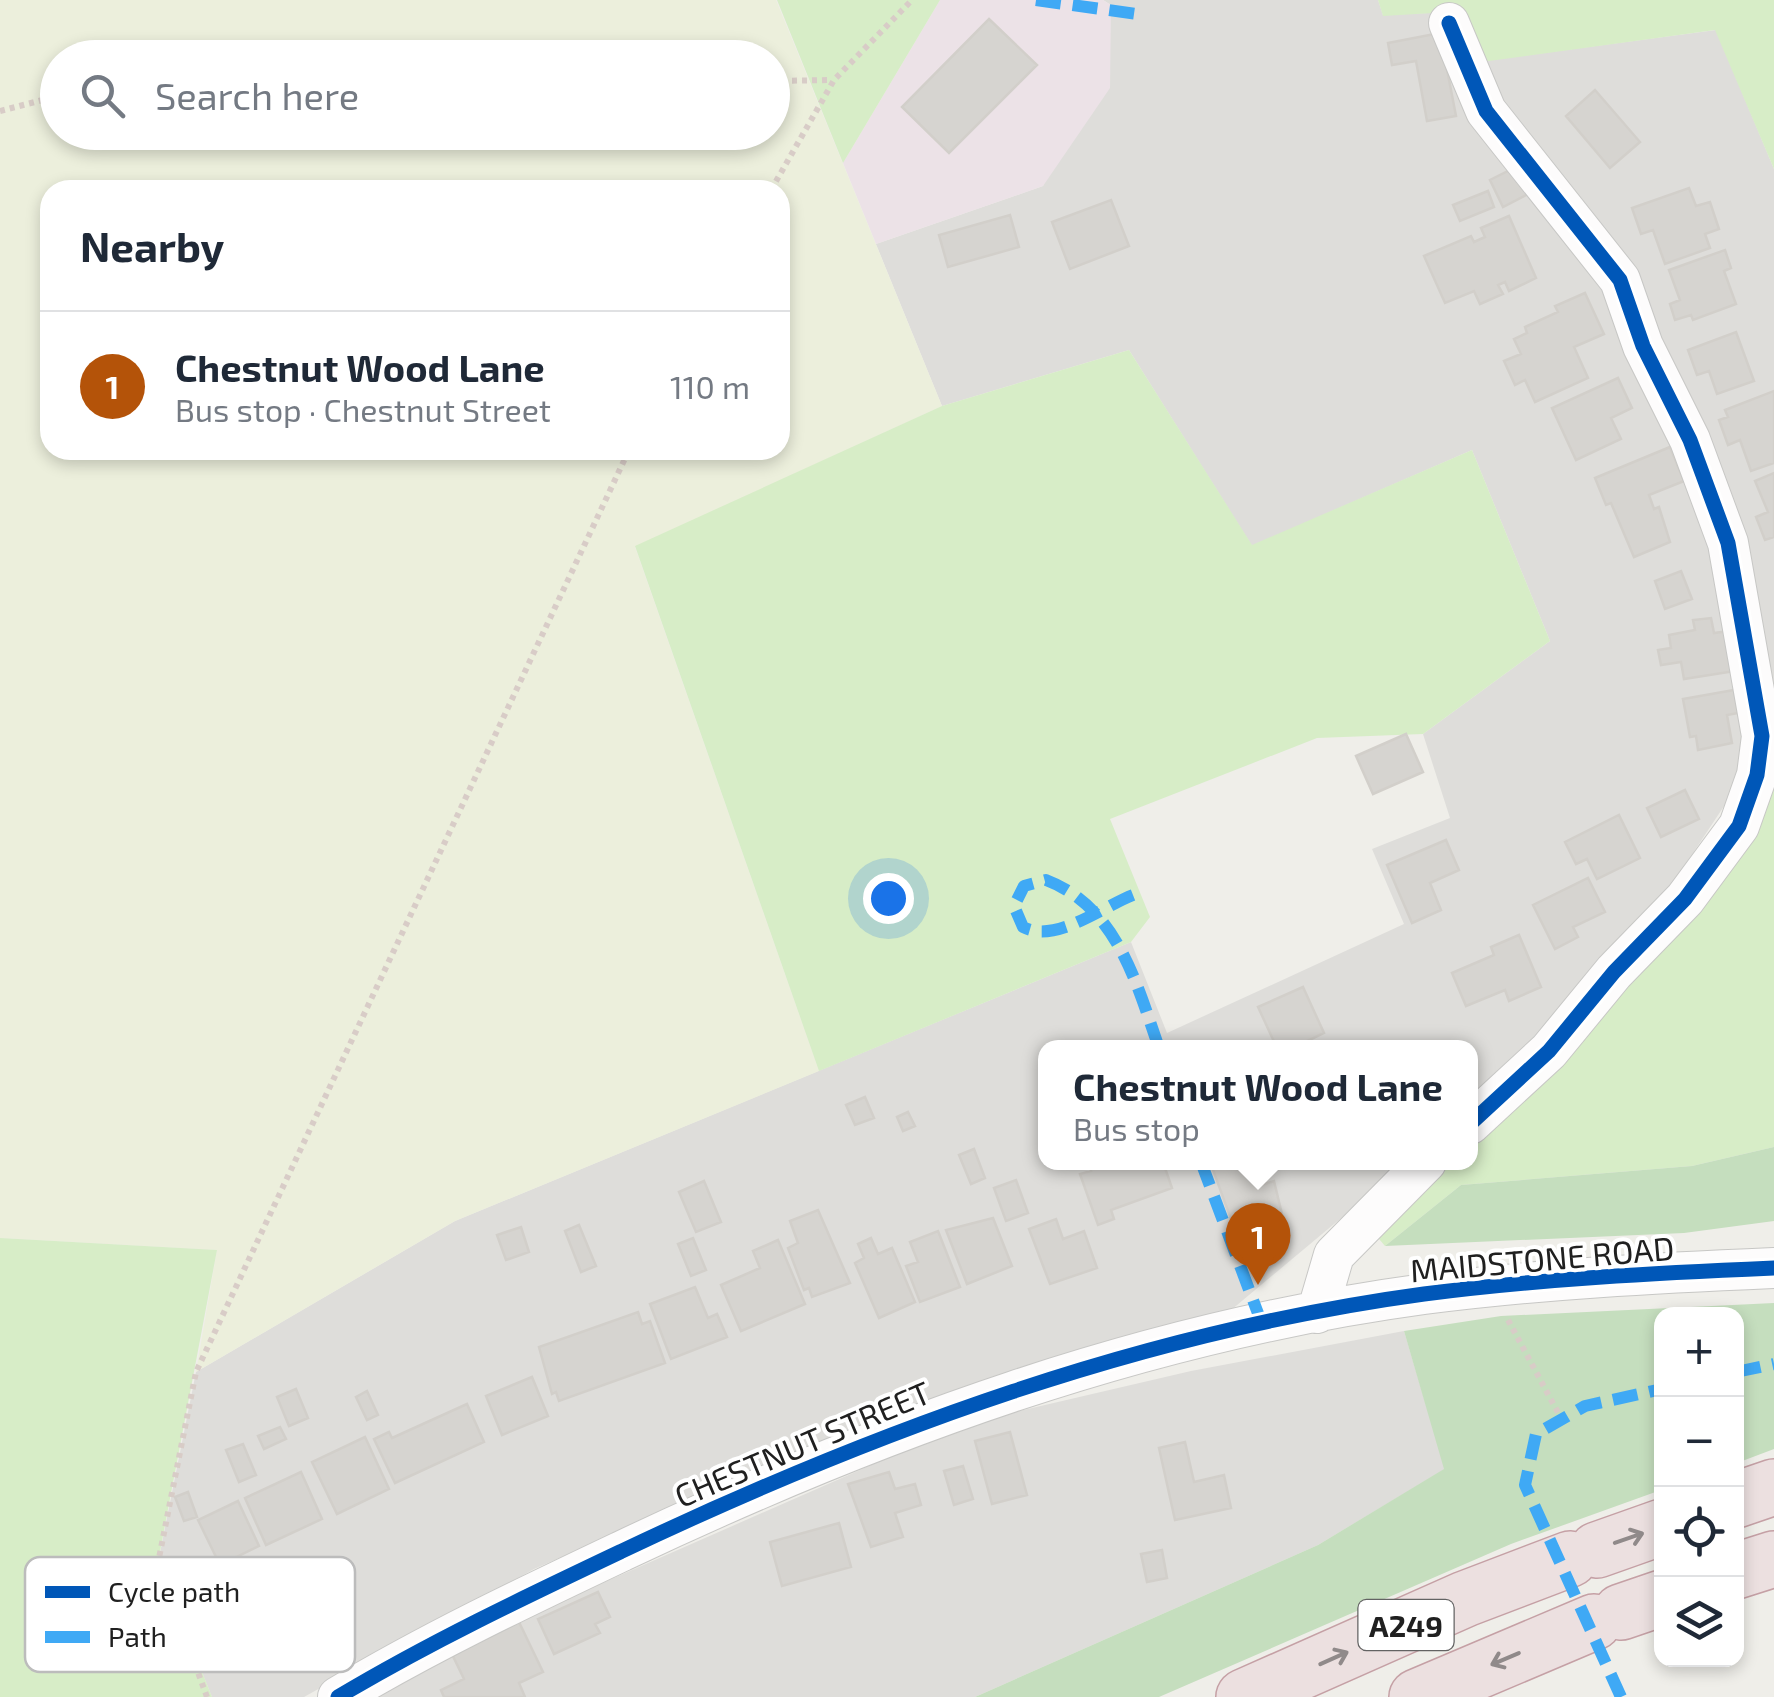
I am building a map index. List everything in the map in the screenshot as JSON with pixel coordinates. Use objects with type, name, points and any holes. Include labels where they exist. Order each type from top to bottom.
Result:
[{"type":"highway","points":[[1744,1497],[1774,1487]]},
{"type":"highway","name":"A249","points":[[1244,1697],[1465,1600],[1654,1530]]},
{"type":"highway","points":[[1744,1569],[1774,1558]]},
{"type":"highway","name":"A249","points":[[1417,1697],[1626,1611]]},
{"type":"street","points":[[1449,23],[1486,111],[1620,280],[1643,346],[1690,440],[1728,543],[1762,736],[1757,776],[1739,826],[1685,899],[1614,972],[1549,1051],[1478,1117]]},
{"type":"street","points":[[1317,1313],[1334,1256],[1418,1170]]},
{"type":"street","name":"MAIDSTONE ROAD","points":[[1317,1313],[1424,1294],[1619,1275],[1774,1268]]},
{"type":"street","name":"CHESTNUT STREET","points":[[338,1697],[430,1642],[705,1511],[970,1402],[1102,1362],[1317,1313]]},
{"type":"path","points":[[777,180],[834,80],[912,0]]},
{"type":"path","points":[[790,81],[834,80]]},
{"type":"path","points":[[0,112],[40,101]]},
{"type":"path","points":[[159,1557],[196,1372],[624,460]]},
{"type":"path","points":[[1506,1316],[1562,1420]]},
{"type":"path","points":[[198,1672],[207,1697]]},
{"type":"shaded area","points":[[940,0],[1103,0],[1111,5],[1110,88],[1043,186],[876,244],[843,163]]},
{"type":"shaded area","points":[[1103,0],[1378,0],[1383,15],[1450,12],[1474,62],[1716,30],[1774,169],[1774,694],[1749,726],[1730,797],[1656,909],[1478,1103],[1478,1040],[1038,1040],[1038,1170],[1399,1170],[1224,1316],[895,1411],[534,1569],[355,1669],[355,1557],[159,1557],[196,1372],[455,1221],[1131,942],[1167,1033],[1404,924],[1372,849],[1450,818],[1423,734],[1550,641],[1472,450],[1252,546],[1129,350],[942,406],[876,244],[1043,186],[1111,5]]},
{"type":"shaded area","points":[[1404,1331],[1445,1469],[1318,1545],[975,1697],[367,1697],[418,1664],[967,1423],[1191,1371]]},
{"type":"shaded area","points":[[202,1672],[349,1672],[304,1697],[212,1697]]},
{"type":"green space","points":[[0,0],[776,0],[942,406],[635,547],[819,1071],[455,1221],[196,1372],[217,1250],[0,1238]]},
{"type":"green space","points":[[777,0],[940,0],[843,163]]},
{"type":"green space","points":[[1378,0],[1774,0],[1774,169],[1715,30],[1474,63],[1450,12],[1383,16]]},
{"type":"green space","points":[[1129,350],[1252,545],[1472,450],[1550,641],[1423,734],[1317,738],[1110,819],[1150,917],[1131,942],[819,1071],[635,546],[942,406]]},
{"type":"green space","points":[[1774,694],[1774,1147],[1692,1166],[1461,1185],[1385,1246],[1368,1226],[1428,1170],[1478,1170],[1478,1123],[1687,904]]},
{"type":"green space","points":[[1774,1147],[1774,1221],[1684,1233],[1385,1246],[1461,1185],[1692,1166]]},
{"type":"green space","points":[[0,1238],[217,1250],[159,1557],[25,1557],[25,1672],[202,1672],[212,1697],[0,1697]]},
{"type":"green space","points":[[1774,1303],[1774,1449],[1744,1460],[1744,1307],[1690,1307]]},
{"type":"green space","points":[[1654,1309],[1654,1493],[1511,1544],[1159,1697],[975,1697],[1318,1545],[1444,1469],[1404,1331],[1501,1316]]},
{"type":"building","points":[[989,19],[1037,65],[949,153],[902,107]]},
{"type":"building","points":[[1440,33],[1456,116],[1427,121],[1416,61],[1392,65],[1388,43]]},
{"type":"building","points":[[1595,90],[1640,142],[1610,168],[1566,116]]},
{"type":"building","points":[[1516,167],[1530,193],[1503,207],[1490,180]]},
{"type":"building","points":[[1689,188],[1696,206],[1710,202],[1719,229],[1705,234],[1710,248],[1665,264],[1653,230],[1641,234],[1632,208]]},
{"type":"building","points":[[1488,191],[1494,207],[1460,221],[1453,205]]},
{"type":"building","points":[[1111,200],[1129,246],[1070,269],[1052,222]]},
{"type":"building","points":[[1010,215],[1019,247],[948,267],[939,235]]},
{"type":"building","points":[[1509,216],[1536,278],[1509,291],[1505,282],[1498,285],[1503,294],[1480,304],[1474,291],[1445,303],[1424,256],[1471,236],[1474,242],[1485,237],[1481,228]]},
{"type":"building","points":[[1725,250],[1731,268],[1724,271],[1736,304],[1693,320],[1691,315],[1675,320],[1670,304],[1680,300],[1669,270]]},
{"type":"building","points":[[1585,293],[1604,334],[1574,347],[1588,378],[1535,402],[1525,380],[1515,385],[1504,361],[1521,354],[1514,339],[1527,333],[1525,327],[1558,312],[1555,306]]},
{"type":"building","points":[[1736,332],[1754,381],[1717,394],[1709,371],[1697,375],[1688,350]]},
{"type":"building","points":[[1618,378],[1632,408],[1611,418],[1621,439],[1576,460],[1552,408]]},
{"type":"building","points":[[1774,391],[1774,463],[1751,471],[1740,440],[1728,445],[1719,420],[1728,417],[1725,410]]},
{"type":"building","points":[[1670,447],[1684,481],[1649,495],[1654,509],[1659,507],[1670,542],[1634,557],[1611,503],[1606,505],[1595,478]]},
{"type":"building","points":[[1774,473],[1774,537],[1765,540],[1756,517],[1768,512],[1755,481]]},
{"type":"building","points":[[1681,571],[1692,599],[1665,609],[1655,581]]},
{"type":"building","points":[[1711,618],[1714,633],[1729,631],[1735,671],[1684,679],[1681,662],[1661,665],[1658,650],[1671,648],[1669,635],[1695,630],[1693,620]]},
{"type":"building","points":[[1734,690],[1738,713],[1727,715],[1732,743],[1698,750],[1696,736],[1690,737],[1683,699]]},
{"type":"building","points":[[1406,734],[1423,772],[1373,794],[1356,756]]},
{"type":"building","points":[[1685,790],[1699,819],[1661,837],[1647,808]]},
{"type":"building","points":[[1619,815],[1640,858],[1597,879],[1587,859],[1576,864],[1565,842]]},
{"type":"building","points":[[1446,840],[1459,870],[1430,883],[1441,910],[1412,923],[1387,865]]},
{"type":"building","points":[[1588,878],[1605,912],[1573,927],[1578,937],[1555,949],[1533,905]]},
{"type":"building","points":[[1519,935],[1541,987],[1509,1001],[1505,990],[1466,1006],[1452,973],[1494,955],[1491,947]]},
{"type":"building","points":[[1303,987],[1324,1033],[1310,1040],[1273,1040],[1258,1007]]},
{"type":"building","points":[[865,1097],[874,1118],[855,1125],[846,1105]]},
{"type":"building","points":[[908,1112],[915,1126],[903,1131],[897,1117]]},
{"type":"building","points":[[974,1149],[985,1178],[971,1184],[959,1155]]},
{"type":"building","points":[[1166,1170],[1172,1188],[1111,1210],[1114,1219],[1098,1225],[1080,1174]]},
{"type":"building","points":[[1213,1170],[1260,1170],[1265,1184],[1274,1181],[1288,1239],[1244,1255]]},
{"type":"building","points":[[1016,1180],[1028,1213],[1006,1221],[994,1188]]},
{"type":"building","points":[[704,1181],[721,1222],[696,1232],[679,1192]]},
{"type":"building","points":[[818,1210],[850,1283],[812,1297],[809,1288],[804,1290],[788,1248],[798,1243],[790,1221]]},
{"type":"building","points":[[993,1218],[1012,1266],[967,1284],[946,1230]]},
{"type":"building","points":[[1056,1219],[1063,1239],[1084,1231],[1097,1268],[1050,1284],[1029,1229]]},
{"type":"building","points":[[579,1225],[596,1266],[581,1272],[565,1231]]},
{"type":"building","points":[[521,1227],[529,1252],[506,1260],[497,1235]]},
{"type":"building","points":[[938,1231],[960,1287],[920,1302],[906,1266],[918,1262],[910,1242]]},
{"type":"building","points":[[693,1238],[706,1270],[691,1276],[678,1244]]},
{"type":"building","points":[[871,1238],[878,1254],[892,1248],[915,1302],[879,1318],[855,1263],[864,1258],[858,1244]]},
{"type":"building","points":[[778,1240],[805,1304],[741,1331],[721,1285],[760,1268],[753,1251]]},
{"type":"building","points":[[695,1287],[708,1318],[717,1314],[727,1337],[671,1359],[650,1304]]},
{"type":"building","points":[[638,1312],[642,1324],[650,1321],[665,1363],[559,1401],[556,1392],[552,1394],[539,1347]]},
{"type":"building","points":[[532,1377],[548,1416],[502,1435],[486,1396]]},
{"type":"building","points":[[296,1389],[308,1418],[289,1426],[277,1397]]},
{"type":"building","points":[[367,1391],[378,1415],[367,1420],[356,1397]]},
{"type":"building","points":[[467,1404],[484,1442],[395,1483],[374,1439],[389,1432],[392,1438]]},
{"type":"building","points":[[280,1427],[286,1439],[264,1449],[258,1436]]},
{"type":"building","points":[[1010,1432],[1027,1495],[992,1504],[975,1441]]},
{"type":"building","points":[[365,1437],[389,1489],[337,1514],[312,1462]]},
{"type":"building","points":[[1185,1442],[1194,1482],[1224,1475],[1231,1508],[1175,1520],[1159,1448]]},
{"type":"building","points":[[243,1444],[256,1475],[239,1482],[226,1450]]},
{"type":"building","points":[[963,1466],[973,1499],[954,1505],[944,1471]]},
{"type":"building","points":[[301,1472],[322,1519],[266,1545],[245,1498]]},
{"type":"building","points":[[889,1472],[895,1489],[915,1484],[921,1505],[895,1513],[903,1537],[871,1547],[848,1484]]},
{"type":"building","points":[[188,1492],[197,1517],[184,1521],[175,1497]]},
{"type":"building","points":[[238,1501],[259,1546],[236,1557],[216,1557],[198,1520]]},
{"type":"building","points":[[839,1523],[851,1567],[782,1586],[770,1542]]},
{"type":"building","points":[[1162,1550],[1167,1578],[1147,1582],[1141,1554]]},
{"type":"building","points":[[598,1592],[610,1617],[595,1624],[600,1633],[554,1654],[538,1619]]},
{"type":"building","points":[[518,1620],[543,1672],[519,1683],[525,1697],[444,1697],[441,1690],[464,1679],[451,1652]]},
{"type":"marked path","points":[[1036,0],[1144,15]]},
{"type":"marked path","points":[[1046,880],[1070,892],[1095,914],[1064,928],[1036,931],[1023,927],[1014,906],[1024,886],[1046,880]]},
{"type":"marked path","points":[[1095,914],[1133,895]]},
{"type":"marked path","points":[[1095,914],[1132,973],[1156,1040]]},
{"type":"marked path","points":[[1204,1170],[1262,1324]]},
{"type":"marked path","points":[[1744,1370],[1774,1364]]},
{"type":"marked path","points":[[1621,1697],[1525,1485],[1536,1434],[1585,1406],[1654,1391]]},
{"type":"cycle path","points":[[1449,23],[1486,111],[1620,280],[1643,346],[1690,440],[1728,543],[1762,736],[1757,775],[1739,826],[1685,899],[1614,972],[1549,1051],[1478,1117]]},
{"type":"cycle path","points":[[338,1697],[478,1621],[718,1507],[914,1427],[1114,1360],[1319,1311],[1424,1294],[1555,1280],[1774,1268]]},
{"type":"place","name":"Chestnut Wood Lane","points":[[1258,1285]]}]
